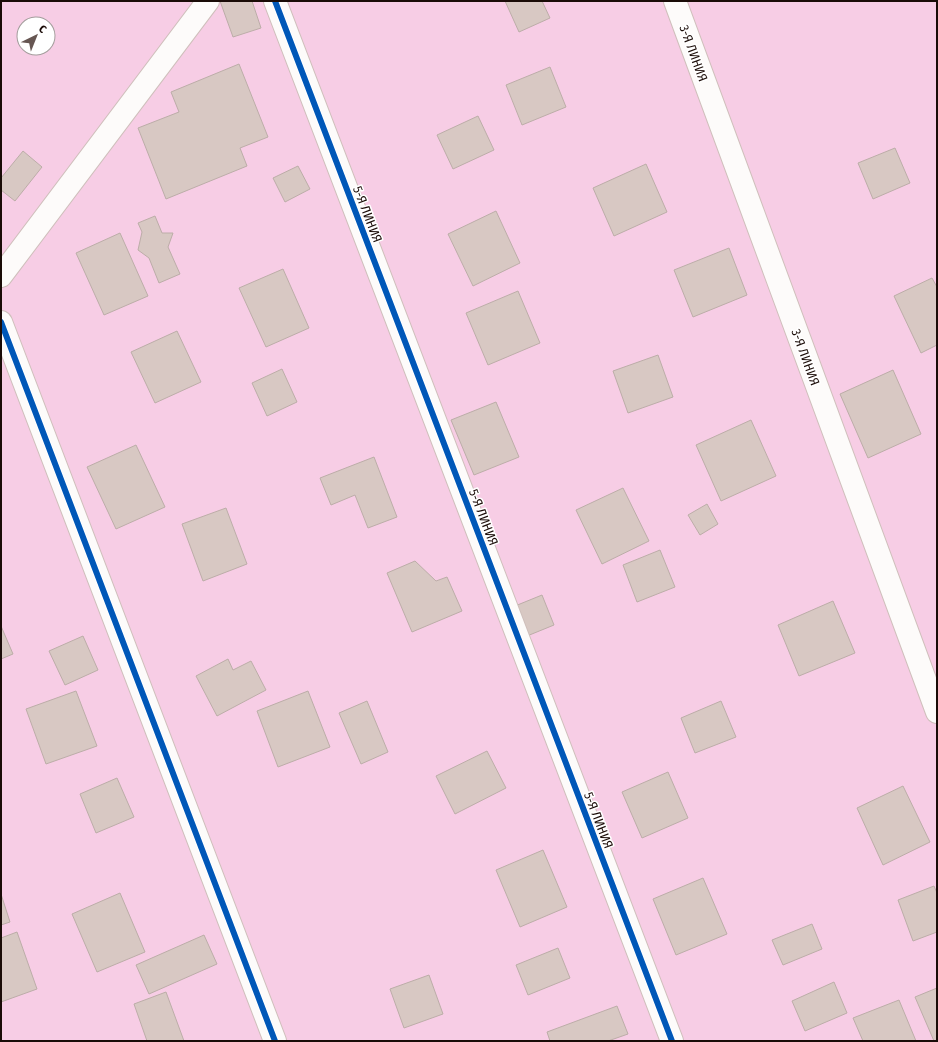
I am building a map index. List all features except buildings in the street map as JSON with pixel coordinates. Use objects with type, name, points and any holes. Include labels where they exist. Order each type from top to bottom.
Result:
[{"type":"street","points":[[1,276],[208,1]]},
{"type":"street","name":"5-Я ЛИНИЯ","points":[[275,1],[672,1041]]},
{"type":"street","name":"3-Я ЛИНИЯ","points":[[675,1],[937,712]]},
{"type":"street","points":[[1,322],[275,1041]]},
{"type":"shaded area","points":[[1,1],[937,1],[937,1041],[1,1041]]},
{"type":"cycle path","points":[[275,1],[672,1041]]},
{"type":"cycle path","points":[[1,322],[275,1041]]}]
